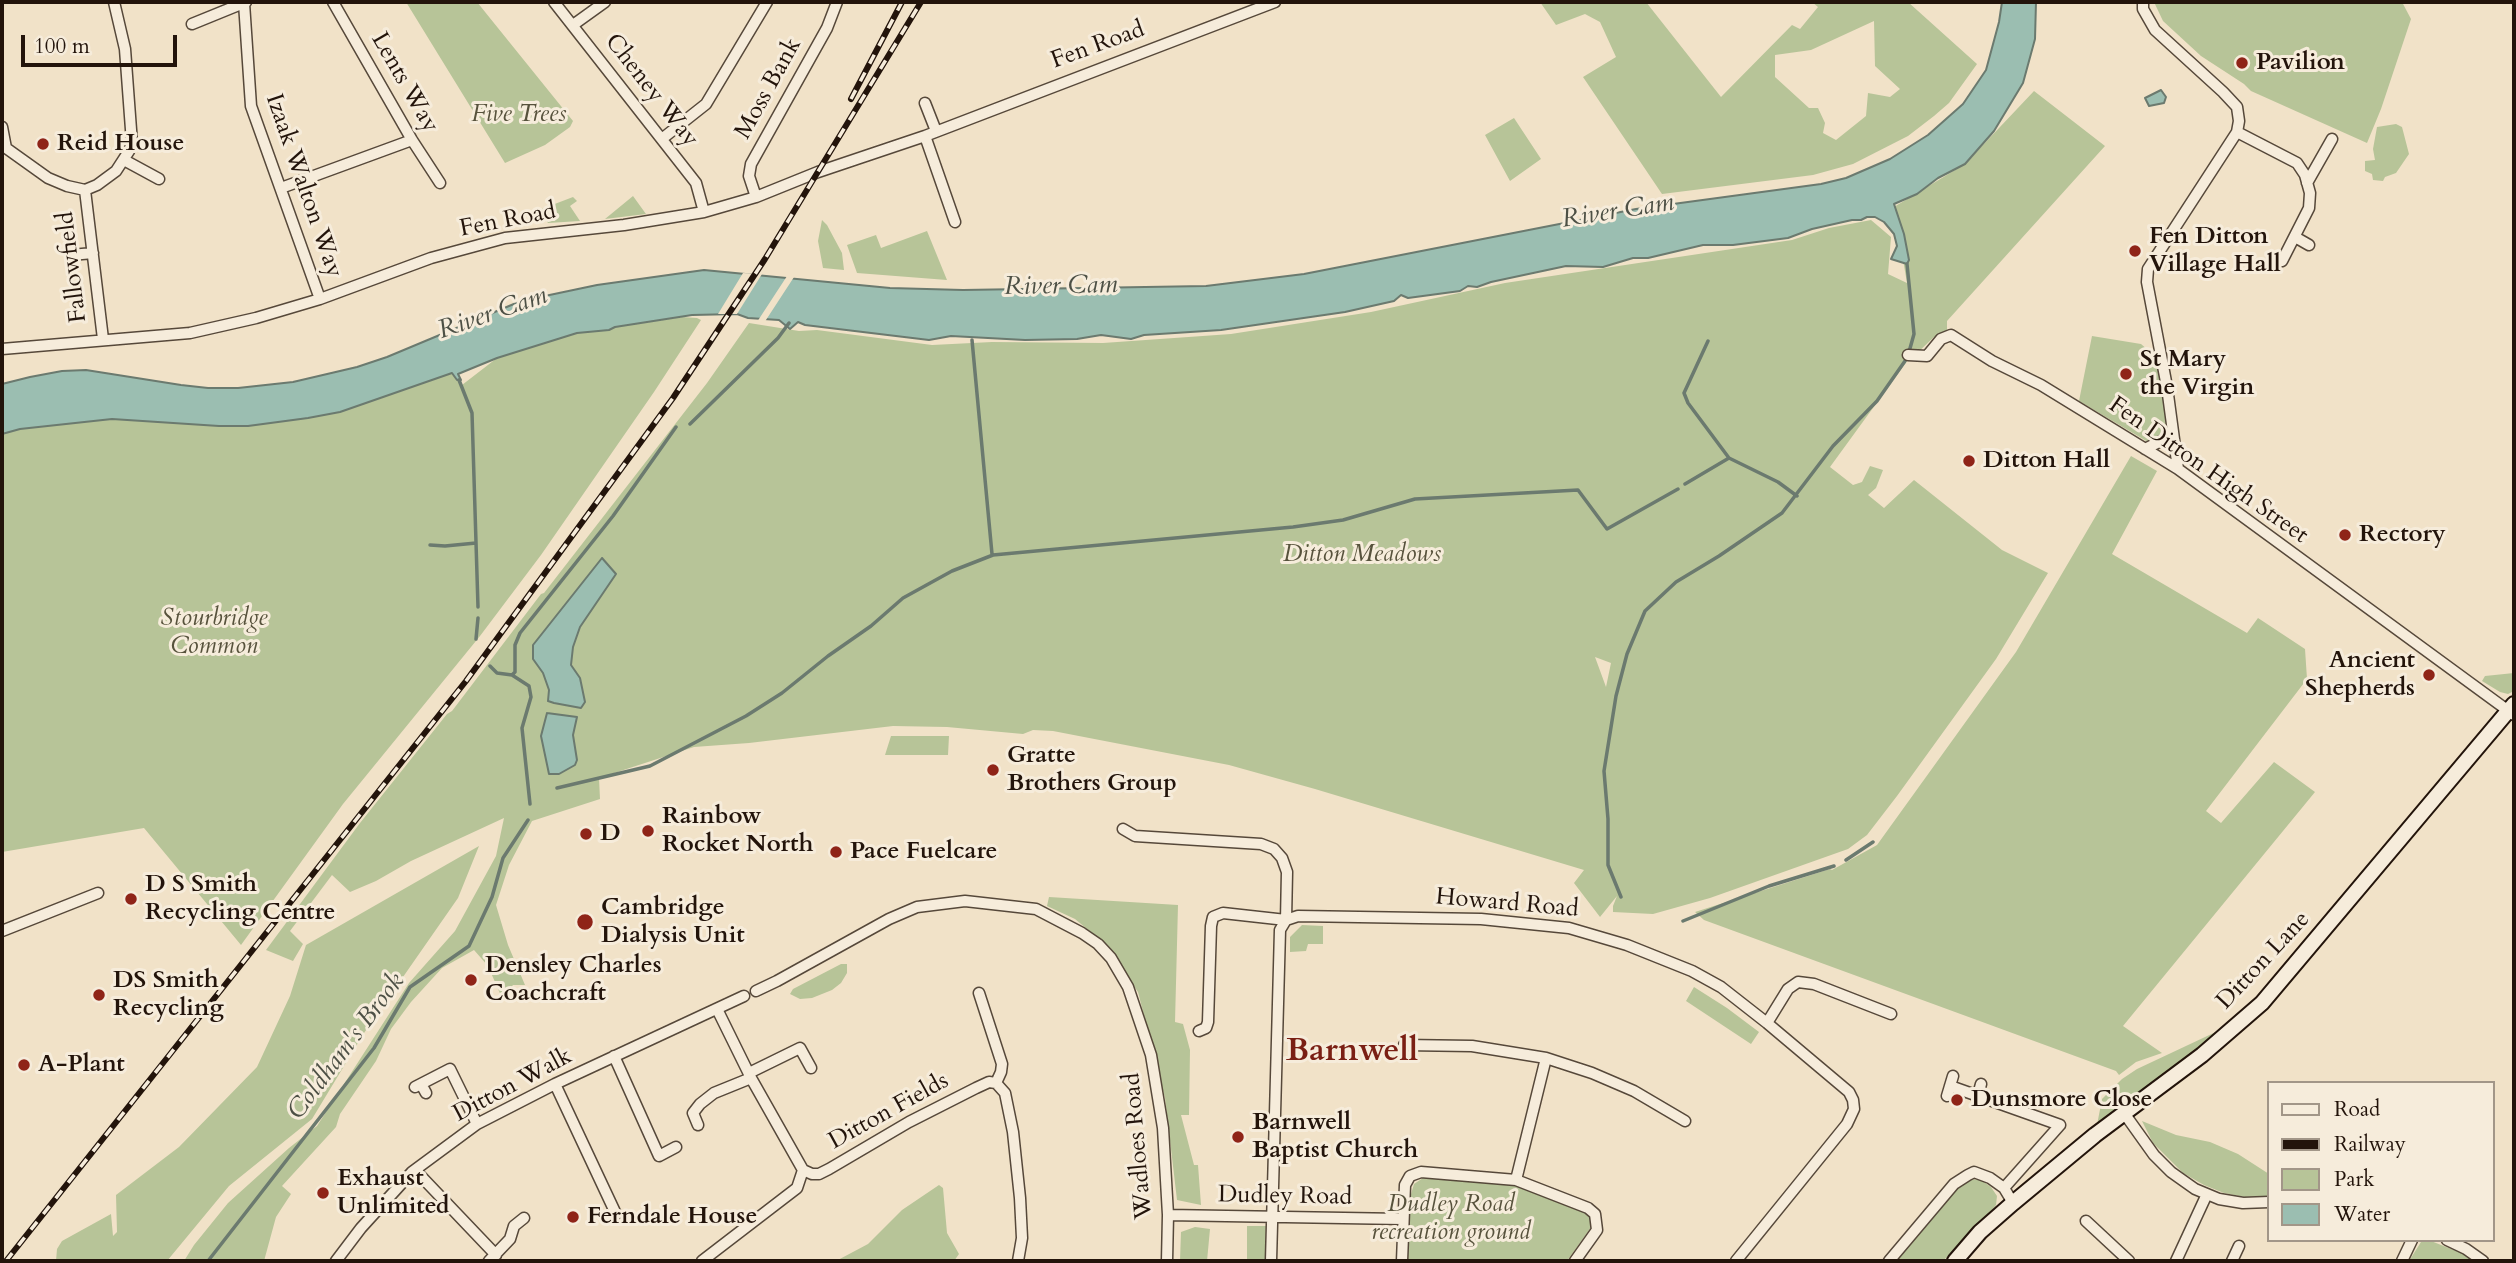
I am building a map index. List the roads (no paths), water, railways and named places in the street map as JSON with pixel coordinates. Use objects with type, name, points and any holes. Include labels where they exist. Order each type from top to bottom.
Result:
[{"type":"main road","name":"Ditton Lane","points":[[1955,1261],[1980,1232],[2013,1203],[2123,1113],[2202,1055],[2262,1003],[2513,710]]},
{"type":"street","points":[[114,2],[125,49],[132,132],[132,143],[124,160],[159,179]]},
{"type":"street","points":[[192,24],[245,2]]},
{"type":"street","name":"Izaak Walton Way","points":[[245,2],[251,106],[320,299]]},
{"type":"street","name":"Lents Way","points":[[333,2],[412,140],[440,183]]},
{"type":"street","name":"Cheney Way","points":[[554,2],[696,183],[704,212]]},
{"type":"street","points":[[573,26],[606,2]]},
{"type":"street","points":[[663,138],[706,104],[767,2]]},
{"type":"street","name":"Moss Bank","points":[[756,197],[749,176],[751,164],[827,28],[837,2]]},
{"type":"street","name":"Fen Road","points":[[2,349],[190,332],[256,318],[320,299],[431,258],[505,238],[624,225],[704,212],[756,197],[818,172],[925,136],[1275,2]]},
{"type":"street","points":[[2143,2],[2143,9],[2155,30],[2237,107],[2237,132],[2148,269],[2147,282],[2167,387],[2178,469]]},
{"type":"street","points":[[925,103],[936,131]]},
{"type":"street","name":"Fallowfield","points":[[2,127],[4,149],[48,178],[67,186],[85,190],[105,180],[124,160]]},
{"type":"street","points":[[2237,132],[2297,163],[2305,175],[2310,193],[2309,208],[2282,261]]},
{"type":"street","points":[[925,136],[955,222]]},
{"type":"street","points":[[2307,183],[2332,139]]},
{"type":"street","points":[[281,188],[412,140]]},
{"type":"street","name":"Fallowfield","points":[[85,190],[103,339]]},
{"type":"street","points":[[2295,237],[2309,245]]},
{"type":"street","points":[[71,255],[93,253]]},
{"type":"street","name":"Fen Ditton High Street","points":[[1909,355],[1927,356],[1947,335],[1957,337],[1992,361],[2041,386],[2178,469],[2513,710]]},
{"type":"street","points":[[2145,449],[2173,435]]},
{"type":"street","points":[[1123,829],[1135,836],[1261,844],[1274,849],[1282,858],[1287,872],[1286,920],[1280,930],[1271,1261]]},
{"type":"street","points":[[2,931],[98,893]]},
{"type":"street","name":"Wadloes Road","points":[[756,990],[889,919],[917,907],[965,901],[1036,909],[1098,944],[1111,958],[1128,987],[1151,1055],[1163,1129],[1168,1216],[1167,1261]]},
{"type":"street","name":"Howard Road","points":[[1199,1031],[1206,1028],[1208,1022],[1211,926],[1213,918],[1223,913],[1286,920],[1298,916],[1481,919],[1569,928],[1627,945],[1692,971],[1720,987],[1767,1023],[1849,1092],[1853,1100],[1854,1109],[1847,1124],[1736,1261]]},
{"type":"street","points":[[1767,1023],[1788,989],[1798,982],[1814,985],[1891,1014]]},
{"type":"street","points":[[979,993],[1002,1064],[996,1083],[1005,1093],[1013,1132],[1020,1198],[1021,1238],[1018,1261]]},
{"type":"street","name":"Ditton Walk","points":[[337,1261],[360,1228],[415,1170],[477,1124],[555,1084],[744,996]]},
{"type":"street","name":"Ditton Fields","points":[[717,1009],[803,1170],[819,1174],[829,1170],[976,1087],[989,1082],[996,1083]]},
{"type":"street","points":[[1404,1045],[1472,1046],[1546,1058],[1592,1073],[1634,1091],[1685,1121]]},
{"type":"street","points":[[698,1125],[693,1113],[714,1093],[800,1048],[811,1068]]},
{"type":"street","points":[[614,1056],[659,1156],[676,1147]]},
{"type":"street","points":[[1517,1180],[1546,1058]]},
{"type":"street","points":[[421,1088],[450,1069],[477,1124]]},
{"type":"street","points":[[555,1084],[616,1213]]},
{"type":"street","points":[[1978,1095],[1981,1084]]},
{"type":"street","points":[[1950,1086],[2060,1125],[2004,1188]]},
{"type":"street","points":[[2123,1113],[2154,1155],[2171,1172],[2207,1194],[2243,1203],[2268,1202]]},
{"type":"street","points":[[415,1170],[493,1258],[510,1239],[514,1226],[524,1218]]},
{"type":"street","points":[[702,1261],[797,1188],[803,1170]]},
{"type":"street","points":[[1402,1261],[1405,1185],[1414,1172],[1517,1180],[1588,1208],[1595,1214],[1597,1230],[1575,1261]]},
{"type":"street","points":[[1889,1261],[1954,1184],[1968,1175],[1981,1173],[2004,1188],[2013,1203]]},
{"type":"street","points":[[2176,1261],[2207,1194]]},
{"type":"street","name":"Dudley Road","points":[[1168,1216],[1402,1219]]},
{"type":"street","points":[[2086,1221],[2129,1261]]},
{"type":"street","points":[[2402,1261],[2411,1242]]},
{"type":"street","points":[[2451,1242],[2483,1261]]},
{"type":"street","points":[[2232,1261],[2239,1246]]},
{"type":"water","name":"River Cam","points":[[2002,2],[2036,2],[2035,39],[2023,83],[1994,131],[1965,164],[1938,178],[1917,194],[1894,204],[1904,234],[1909,260],[1907,264],[1891,259],[1897,246],[1894,234],[1884,222],[1875,217],[1867,217],[1812,229],[1788,238],[1733,245],[1703,245],[1648,258],[1633,258],[1603,267],[1566,266],[1477,287],[1468,286],[1460,291],[1408,298],[1401,295],[1394,301],[1345,312],[1221,330],[1144,335],[1131,339],[1101,335],[1077,339],[1025,340],[951,336],[929,340],[798,322],[790,329],[779,320],[748,318],[737,314],[692,315],[577,333],[497,358],[458,374],[461,380],[457,380],[452,373],[340,412],[308,418],[248,426],[112,419],[20,429],[2,434],[2,384],[30,377],[86,370],[208,388],[238,388],[293,382],[387,357],[521,301],[597,285],[704,270],[890,288],[963,290],[1206,286],[1304,274],[1636,209],[1821,184],[1846,178],[1890,159],[1928,135],[1963,104],[1986,70]]},
{"type":"water","points":[[2161,90],[2166,97],[2164,103],[2149,106],[2145,98]]},
{"type":"water","points":[[602,558],[616,574],[580,627],[573,647],[571,665],[580,678],[585,702],[581,708],[548,701],[549,690],[543,673],[533,659],[533,645]]},
{"type":"water","points":[[547,713],[577,717],[573,735],[577,760],[575,765],[559,774],[549,774],[541,736]]},
{"type":"waterway","points":[[1907,264],[1914,334],[1909,352]]},
{"type":"waterway","points":[[690,424],[778,338],[789,323]]},
{"type":"waterway","points":[[972,340],[992,554]]},
{"type":"waterway","points":[[1708,341],[1684,393],[1688,403],[1729,458]]},
{"type":"waterway","points":[[1621,897],[1608,865],[1604,771],[1616,696],[1627,654],[1645,611],[1676,582],[1782,513],[1833,446],[1877,401],[1905,361]]},
{"type":"waterway","name":"Coldham's Brook","points":[[459,380],[472,413],[478,607]]},
{"type":"waterway","points":[[512,675],[515,672],[515,645],[520,633],[613,516],[676,427]]},
{"type":"waterway","points":[[1685,484],[1729,458],[1778,482],[1797,496]]},
{"type":"waterway","points":[[557,788],[650,766],[746,716],[782,693],[871,626],[903,598],[952,571],[993,555],[1293,527],[1343,520],[1415,499],[1578,490],[1607,529],[1678,489]]},
{"type":"waterway","points":[[430,545],[476,543]]},
{"type":"waterway","name":"Coldham's Brook","points":[[476,639],[478,618]]},
{"type":"waterway","name":"Coldham's Brook","points":[[490,666],[497,673],[512,675],[529,686],[531,697],[522,728],[530,804]]},
{"type":"waterway","name":"Coldham's Brook","points":[[208,1261],[374,1048],[410,987],[469,946],[492,897],[503,858],[528,820]]},
{"type":"waterway","points":[[1846,860],[1873,842]]},
{"type":"waterway","points":[[1683,921],[1769,886],[1834,866]]},
{"type":"railway","points":[[851,99],[902,2]]},
{"type":"railway","points":[[6,1261],[466,681],[673,398],[765,259],[921,2]]},
{"type":"place","name":"Pavilion","points":[[2242,63]]},
{"type":"place","name":"Reid House","points":[[43,144]]},
{"type":"place","name":"Fen Ditton Village Hall","points":[[2135,251]]},
{"type":"place","name":"St Mary the Virgin","points":[[2126,374]]},
{"type":"place","name":"Ditton Hall","points":[[1969,461]]},
{"type":"place","name":"Rectory","points":[[2345,535]]},
{"type":"place","name":"Ancient Shepherds","points":[[2429,675]]},
{"type":"place","name":"Gratte Brothers Group","points":[[993,770]]},
{"type":"place","name":"Rainbow Rocket North","points":[[648,831]]},
{"type":"place","name":"D","points":[[586,834]]},
{"type":"place","name":"Pace Fuelcare","points":[[836,852]]},
{"type":"place","name":"D S Smith Recycling Centre","points":[[131,899]]},
{"type":"place","name":"Cambridge Dialysis Unit","points":[[585,922]]},
{"type":"place","name":"Densley Charles Coachcraft","points":[[471,980]]},
{"type":"place","name":"DS Smith Recycling","points":[[99,995]]},
{"type":"place","name":"A-Plant","points":[[24,1065]]},
{"type":"place","name":"Dunsmore Close","points":[[1957,1100]]},
{"type":"place","name":"Barnwell Baptist Church","points":[[1238,1137]]},
{"type":"place","name":"Exhaust Unlimited","points":[[323,1193]]},
{"type":"place","name":"Ferndale House","points":[[573,1217]]},
{"type":"district","name":"Barnwell","points":[[1352,1053]]},
{"type":"park label","name":"Five Trees","points":[[519,115]]},
{"type":"park label","name":"Ditton Meadows","points":[[1362,555]]},
{"type":"park label","name":"Stourbridge Common","points":[[214,633]]},
{"type":"park label","name":"Dudley Road recreation ground","points":[[1451,1219]]}]
